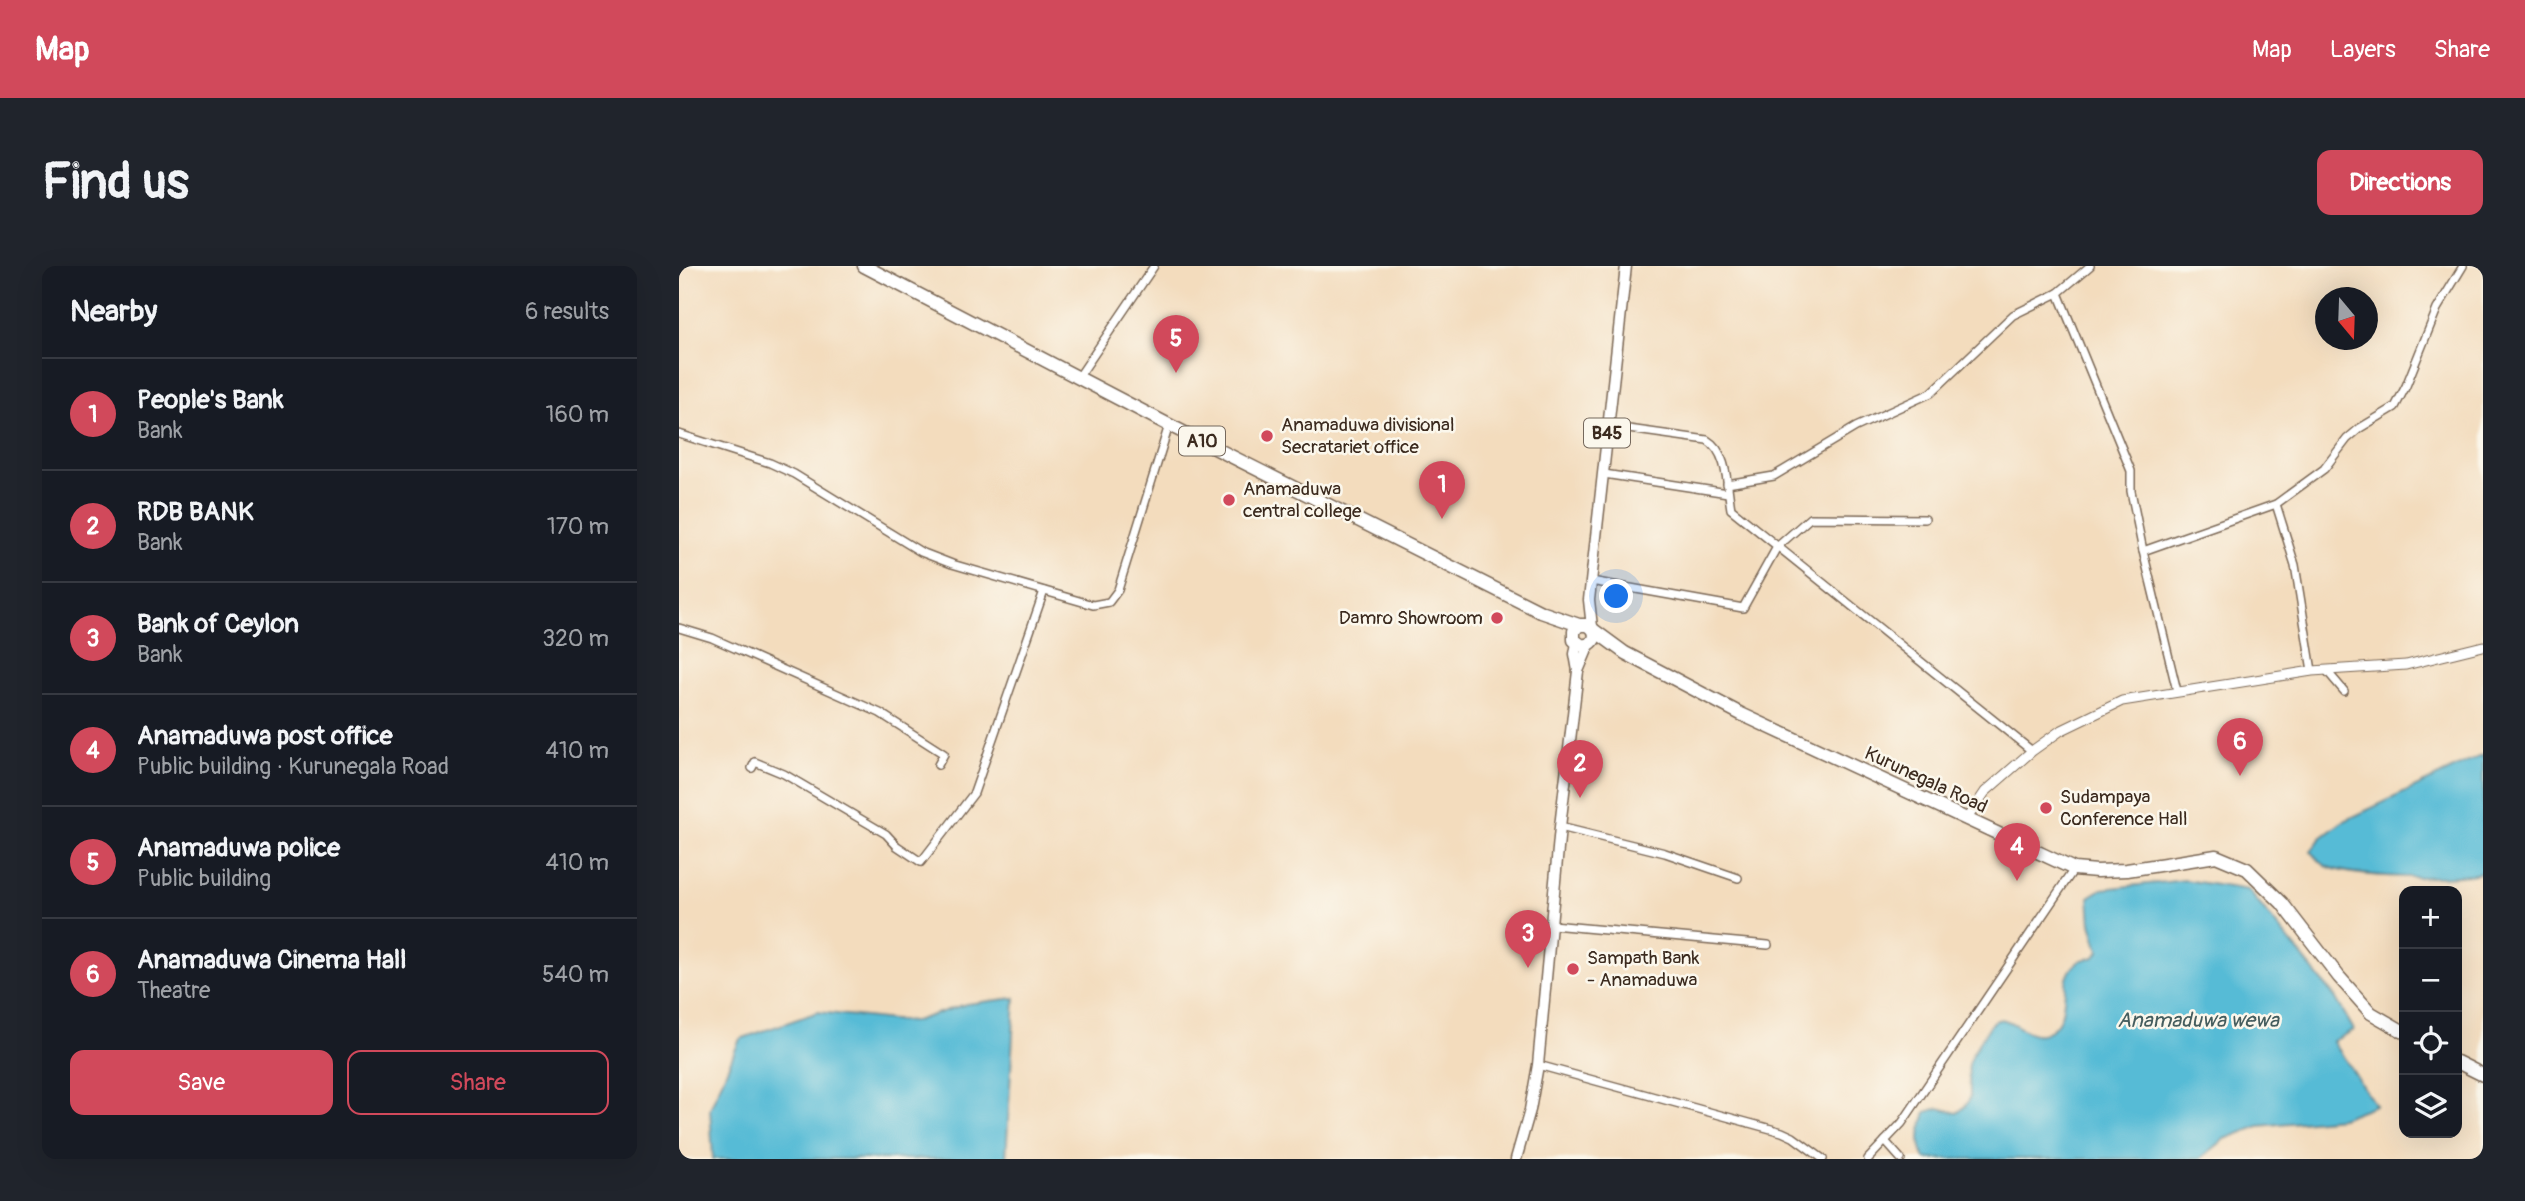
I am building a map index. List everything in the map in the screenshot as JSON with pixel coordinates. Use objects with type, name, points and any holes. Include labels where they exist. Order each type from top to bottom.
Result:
[{"type":"highway","name":"A10","points":[[865,266],[1169,425],[1541,612],[1589,628]]},
{"type":"highway","name":"A10","points":[[1541,612],[1580,643]]},
{"type":"highway","points":[[1589,628],[1595,637],[1580,643],[1574,631],[1589,628]]},
{"type":"highway","name":"Kurunegala Road","points":[[1589,628],[1625,653],[1741,714],[2074,869],[2127,870],[2216,856],[2247,869],[2282,903],[2371,1013],[2399,1029]]},
{"type":"highway","name":"Kurunegala Road","points":[[1580,643],[1625,653]]},
{"type":"highway","points":[[2462,1065],[2483,1076]]},
{"type":"main road","name":"B45","points":[[1589,628],[1589,600],[1626,266]]},
{"type":"main road","points":[[1516,1159],[1530,1110],[1538,1065],[1580,643]]},
{"type":"street","points":[[1078,377],[1154,266]]},
{"type":"street","points":[[1727,484],[1774,476],[1856,427],[1931,393],[2013,315],[2058,293],[2090,266]]},
{"type":"street","points":[[2143,551],[2276,505],[2324,469],[2347,439],[2360,428],[2395,407],[2437,309],[2463,266]]},
{"type":"street","points":[[2058,293],[2131,471],[2131,491],[2143,551],[2177,691]]},
{"type":"street","points":[[679,434],[770,463],[794,474],[921,552],[952,564],[1093,605],[1109,602],[1118,590],[1169,425]]},
{"type":"street","points":[[1607,426],[1707,440],[1716,445],[1722,457],[1731,509],[2032,751]]},
{"type":"street","points":[[1604,474],[1728,493]]},
{"type":"street","points":[[2276,505],[2295,565],[2312,671]]},
{"type":"street","points":[[1591,581],[1743,608],[1777,547],[1810,518],[1925,519]]},
{"type":"street","points":[[752,768],[755,762],[784,774],[886,834],[897,846],[921,862],[974,793],[1044,592]]},
{"type":"street","points":[[679,628],[712,638],[880,713],[944,754],[938,765]]},
{"type":"street","points":[[1966,820],[1985,792],[2032,751],[2060,731],[2122,701],[2312,671],[2406,665],[2483,646]]},
{"type":"street","points":[[2327,671],[2344,691]]},
{"type":"street","points":[[1560,827],[1665,853],[1738,878]]},
{"type":"street","points":[[1868,1159],[1902,1124],[2074,869]]},
{"type":"street","points":[[1552,925],[1768,945]]},
{"type":"street","points":[[1538,1065],[1782,1132],[1823,1159]]},
{"type":"street","points":[[1885,1141],[1901,1159]]},
{"type":"water","points":[[2483,755],[2483,872],[2451,877],[2380,876],[2326,866],[2311,851],[2321,838],[2342,822]]},
{"type":"water","name":"Anamaduwa wewa","points":[[2185,880],[2248,890],[2335,997],[2354,1030],[2333,1041],[2375,1105],[2341,1118],[2259,1126],[2225,1139],[2200,1159],[1925,1159],[1920,1141],[1926,1112],[1939,1108],[1957,1113],[1964,1108],[1970,1097],[1970,1060],[1990,1026],[1996,1020],[2003,1020],[2034,1034],[2043,1034],[2058,1022],[2072,968],[2080,961],[2095,957],[2099,951],[2091,923],[2089,897],[2102,889]]},
{"type":"water","points":[[1015,998],[1006,1159],[713,1159],[710,1109],[740,1039],[818,1012],[912,1022],[966,1004]]},
{"type":"place","name":"Anamaduwa police","points":[[1176,373]]},
{"type":"place","name":"Anamaduwa divisional Secratariet office","points":[[1267,436]]},
{"type":"place","name":"Anamaduwa central college","points":[[1229,500]]},
{"type":"place","name":"People's Bank","points":[[1442,519]]},
{"type":"place","name":"Damro Showroom","points":[[1497,618]]},
{"type":"place","name":"Anamaduwa Cinema Hall","points":[[2240,776]]},
{"type":"place","name":"RDB BANK","points":[[1580,798]]},
{"type":"place","name":"Sudampaya Conference Hall","points":[[2046,808]]},
{"type":"place","name":"Anamaduwa post office","points":[[2017,881]]},
{"type":"place","name":"Bank of Ceylon","points":[[1528,968]]},
{"type":"place","name":"Sampath Bank - Anamaduwa","points":[[1573,969]]}]
